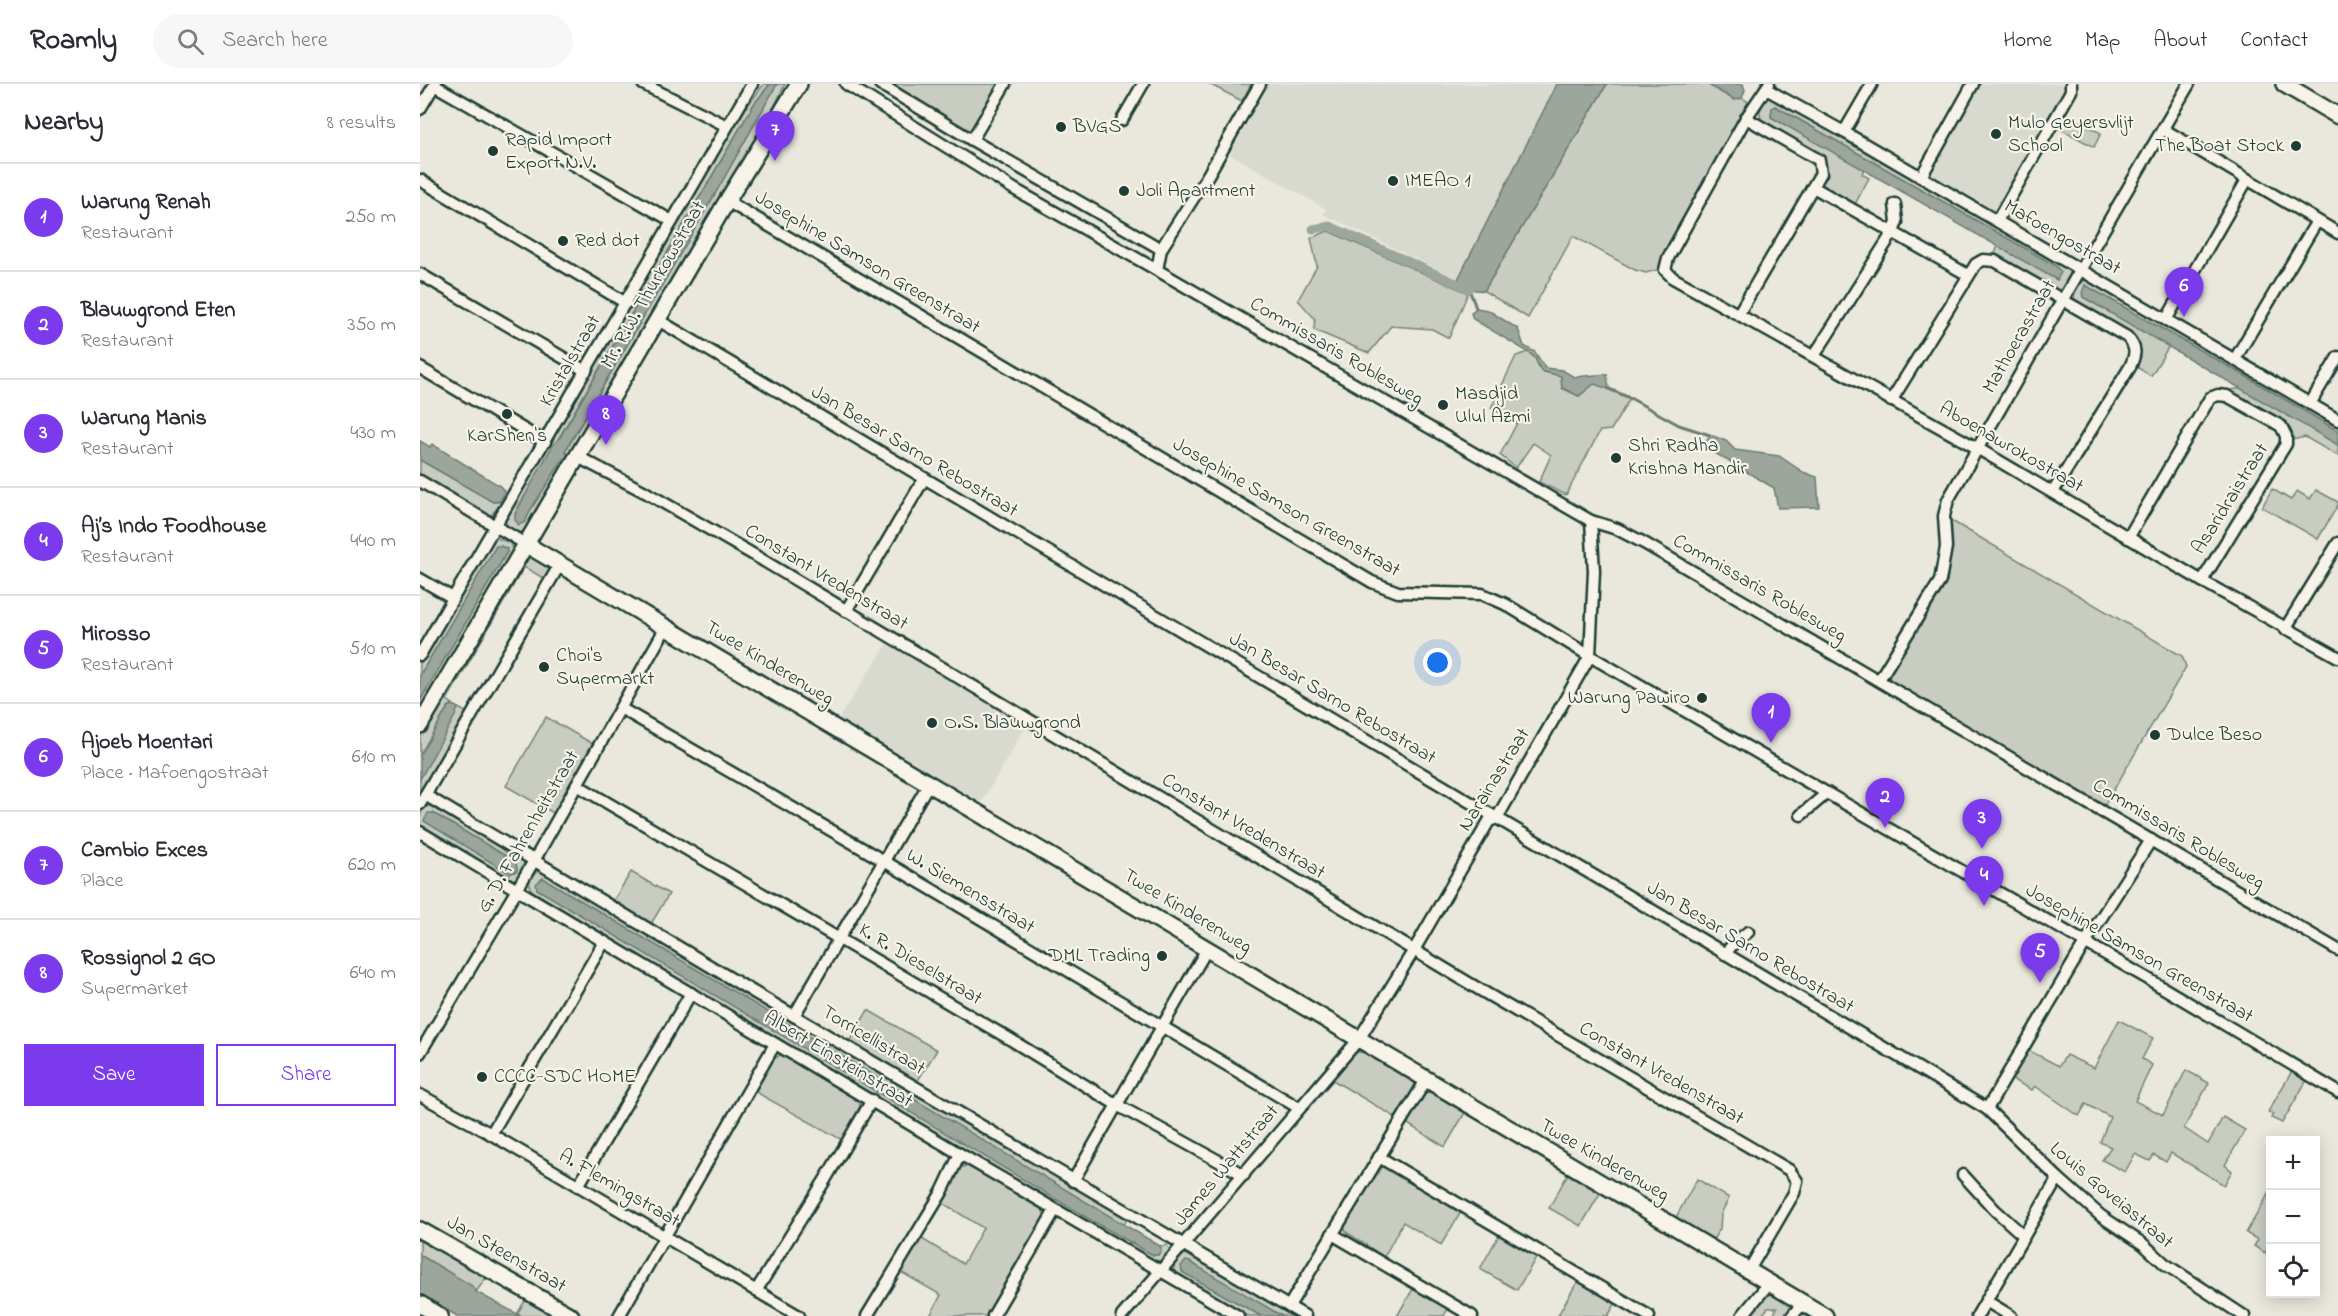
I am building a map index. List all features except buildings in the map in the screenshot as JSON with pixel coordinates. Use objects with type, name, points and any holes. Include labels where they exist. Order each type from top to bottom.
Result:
[{"type":"street","points":[[643,84],[727,126]]},
{"type":"street","name":"Kristalstraat","points":[[420,655],[752,84]]},
{"type":"street","name":"Mr. R.W. Thurkowstraat","points":[[420,725],[727,201],[799,84]]},
{"type":"street","name":"Commissaris Roblesweg","points":[[846,84],[1014,189],[1591,521],[1617,529],[1644,543],[2338,950]]},
{"type":"street","points":[[880,84],[1161,249]]},
{"type":"street","points":[[972,140],[1005,84]]},
{"type":"street","points":[[1122,120],[1143,84]]},
{"type":"street","points":[[1157,270],[1161,249],[1208,175],[1260,84]]},
{"type":"street","points":[[1844,132],[1872,84]]},
{"type":"street","points":[[1921,177],[1973,84]]},
{"type":"street","points":[[1997,221],[2071,91],[2071,84]]},
{"type":"street","name":"Mathoerastraat","points":[[1879,680],[1940,581],[1946,548],[1944,516],[1948,500],[2189,84]]},
{"type":"street","points":[[2284,84],[2338,116]]},
{"type":"street","points":[[420,110],[434,85],[672,221]]},
{"type":"street","points":[[1738,313],[1821,173],[1819,160],[1746,118],[1768,87]]},
{"type":"street","name":"Mafoengostraat","points":[[1768,87],[2338,420]]},
{"type":"street","name":"Aboenawrokostraat","points":[[1746,118],[1668,258],[1665,270],[1673,278],[1977,448],[2202,581],[2338,657]]},
{"type":"street","points":[[2163,129],[2338,233]]},
{"type":"street","points":[[420,180],[626,303]]},
{"type":"street","points":[[2166,320],[2247,180]]},
{"type":"street","points":[[1813,187],[1968,275]]},
{"type":"street","name":"Josephine Samson Greenstraat","points":[[727,201],[1372,582],[1398,592],[1482,594],[1505,604],[1590,656],[2338,1092]]},
{"type":"street","points":[[1814,356],[1893,232],[1897,222],[1895,204]]},
{"type":"street","points":[[2235,359],[2317,221]]},
{"type":"street","points":[[1891,401],[1976,264],[1983,260],[1995,261],[2127,337],[2135,346],[2135,355],[2130,367],[2053,492]]},
{"type":"street","points":[[420,274],[586,371]]},
{"type":"street","name":"Jan Besar Sarno Rebostraat","points":[[658,320],[1987,1109]]},
{"type":"street","points":[[2310,404],[2338,357]]},
{"type":"street","points":[[420,368],[545,442]]},
{"type":"street","name":"Asaridraistraat","points":[[2128,538],[2210,398],[2218,395],[2227,396],[2281,426],[2286,436],[2286,444],[2202,581]]},
{"type":"street","name":"Constant Vredenstraat","points":[[578,457],[645,492],[744,549],[1414,950],[1789,1170],[1797,1181],[1794,1193],[1749,1270]]},
{"type":"street","points":[[846,611],[924,479]]},
{"type":"street","points":[[420,481],[527,545]]},
{"type":"street","name":"Narainastraat","points":[[1359,1040],[1489,821],[1497,818],[1590,656],[1594,571],[1591,521]]},
{"type":"street","points":[[2285,629],[2338,543]]},
{"type":"street","name":"Twee Kinderenweg","points":[[527,545],[1826,1316]]},
{"type":"street","points":[[423,799],[560,564]]},
{"type":"street","points":[[420,579],[453,598]]},
{"type":"street","name":"G. D. Fahrenheitstraat","points":[[420,1053],[622,709],[666,627]]},
{"type":"street","name":"W. Siemensstraat","points":[[622,709],[884,861],[1299,1108]]},
{"type":"street","points":[[794,1016],[929,783]]},
{"type":"street","name":"K. R. Dieselstraat","points":[[578,785],[1117,1106],[1244,1175]]},
{"type":"street","points":[[1801,815],[1827,793]]},
{"type":"street","name":"Torricellistraat","points":[[423,799],[535,859],[794,1016],[1305,1316]]},
{"type":"street","name":"Albert Einsteinstraat","points":[[420,832],[960,1154],[1238,1316]]},
{"type":"street","points":[[1987,1109],[2085,943],[2151,840]]},
{"type":"street","points":[[1725,954],[1748,932]]},
{"type":"street","points":[[491,1134],[604,942]]},
{"type":"street","points":[[1073,1180],[1207,949]]},
{"type":"street","points":[[578,1186],[691,993]]},
{"type":"street","name":"James Wattstraat","points":[[1122,1316],[1359,1040]]},
{"type":"street","points":[[619,1316],[775,1044]]},
{"type":"street","points":[[1289,1306],[1426,1080]]},
{"type":"street","name":"A. Flemingstraat","points":[[420,1095],[491,1134],[799,1316]]},
{"type":"street","points":[[756,1291],[872,1100]]},
{"type":"street","name":"Louis Goveiastraat","points":[[1987,1109],[2101,1216],[2144,1244],[2165,1264],[2240,1315]]},
{"type":"street","points":[[867,1316],[942,1192],[960,1154]]},
{"type":"street","points":[[1378,1157],[1649,1316]]},
{"type":"street","points":[[1963,1174],[1995,1210],[2024,1236]]},
{"type":"street","points":[[1977,1316],[2058,1178]]},
{"type":"street","points":[[993,1316],[1055,1210]]},
{"type":"street","name":"Jan Steenstraat","points":[[420,1230],[571,1316]]},
{"type":"street","points":[[1332,1234],[1472,1316]]},
{"type":"street","points":[[1742,1316],[1770,1282]]},
{"type":"street","points":[[1986,1301],[2011,1316]]},
{"type":"street","points":[[1792,1316],[1803,1303]]},
{"type":"street","points":[[420,1304],[440,1316]]},
{"type":"shaded area","points":[[764,84],[770,84],[754,104],[520,504],[515,514],[525,522],[777,84],[785,84],[774,107],[528,530],[517,533],[507,527],[505,517],[699,185],[746,108]]},
{"type":"shaded area","points":[[770,84],[777,84],[565,451],[568,455],[563,459],[525,522],[519,525],[515,520],[515,514],[554,443],[559,439],[754,104]]},
{"type":"shaded area","points":[[888,84],[1001,84],[970,134]]},
{"type":"shaded area","points":[[1209,84],[1251,84],[1242,101]]},
{"type":"shaded area","name":"IMEAO 1","points":[[1268,84],[1557,84],[1458,279],[1323,214],[1326,209],[1230,154]]},
{"type":"shaded area","points":[[1557,84],[1607,84],[1484,291],[1469,289],[1458,279]]},
{"type":"shaded area","points":[[1607,84],[1707,84],[1734,100],[1742,98],[1752,104],[1666,251],[1663,259],[1664,268],[1646,273],[1635,270],[1573,236],[1528,318],[1484,291]]},
{"type":"shaded area","points":[[1707,84],[1743,84],[1745,90],[1742,98],[1735,100]]},
{"type":"shaded area","name":"Mulo Geyersvlijt School","points":[[1979,84],[2067,84],[2065,94],[1994,213],[1927,174]]},
{"type":"shaded area","points":[[1775,97],[2066,267],[2071,276],[2064,290],[2056,292],[1994,256],[1998,246],[2057,280],[2056,266],[1775,106],[1772,108],[1771,117],[1864,169],[1862,174],[1869,178],[1854,206],[1822,186],[1827,167],[1823,158],[1762,120],[1761,109],[1765,99]]},
{"type":"shaded area","points":[[1775,106],[2056,266],[2061,272],[2057,280],[1771,117],[1772,108]]},
{"type":"shaded area","points":[[2062,113],[2101,133],[2094,147],[2055,126]]},
{"type":"shaded area","points":[[1328,231],[1468,293],[1449,338],[1432,329],[1391,326],[1369,353],[1314,330],[1315,319],[1298,300],[1317,266],[1311,238]]},
{"type":"shaded area","points":[[2086,280],[2338,424],[2338,431],[2085,285],[2083,297],[2169,346],[2151,376],[2135,366],[2140,350],[2137,341],[2075,303],[2076,290],[2079,284]]},
{"type":"shaded area","points":[[2085,285],[2338,431],[2338,445],[2083,297]]},
{"type":"shaded area","points":[[1476,308],[1488,310],[1518,329],[1524,346],[1535,352],[1545,368],[1562,370],[1574,377],[1607,374],[1609,389],[1594,384],[1579,396],[1562,388],[1561,376],[1541,371],[1535,358],[1528,352],[1473,319],[1471,313]]},
{"type":"shaded area","points":[[1528,352],[1535,358],[1541,371],[1561,376],[1562,388],[1579,396],[1594,383],[1630,398],[1611,430],[1600,431],[1566,495],[1539,482],[1551,455],[1533,443],[1516,468],[1500,455],[1517,423],[1491,408],[1516,356]]},
{"type":"shaded area","points":[[2241,388],[2338,445],[2338,456],[2305,437],[2292,440],[2285,426],[2226,391]]},
{"type":"shaded area","points":[[1710,435],[1726,441],[1735,450],[1779,456],[1803,472],[1817,477],[1819,507],[1778,508],[1774,488],[1703,446]]},
{"type":"shaded area","points":[[420,441],[430,447],[432,444],[500,486],[505,492],[500,501],[493,502],[420,460]]},
{"type":"shaded area","points":[[420,460],[493,502],[502,502],[491,515],[486,514],[420,474]]},
{"type":"shaded area","points":[[2272,489],[2291,500],[2297,491],[2310,499],[2316,490],[2338,502],[2318,539],[2262,507]]},
{"type":"shaded area","points":[[1950,520],[2182,656],[2186,667],[2103,808],[1892,682],[1889,676],[1891,669],[1945,578]]},
{"type":"shaded area","points":[[497,538],[510,543],[513,553],[420,715],[420,701],[507,552],[496,547],[420,675],[420,663],[492,540]]},
{"type":"shaded area","points":[[496,546],[507,549],[507,552],[420,701],[420,675]]},
{"type":"shaded area","points":[[528,556],[535,556],[549,564],[550,571],[545,579],[524,567],[447,700],[453,704],[448,707],[420,755],[420,737],[522,560]]},
{"type":"shaded area","name":"O.S. Blauwgrond","points":[[887,644],[1027,725],[981,803],[837,721]]},
{"type":"shaded area","points":[[453,705],[458,708],[455,716],[420,779],[420,755],[448,707]]},
{"type":"shaded area","points":[[458,708],[468,713],[420,796],[420,779]]},
{"type":"shaded area","points":[[546,717],[595,745],[555,814],[506,786]]},
{"type":"shaded area","points":[[431,805],[521,857],[524,867],[519,876],[513,880],[420,826],[421,812]],"holes":[[[433,813],[516,862],[517,870],[510,873],[424,821]]]},
{"type":"shaded area","points":[[428,813],[433,813],[516,862],[517,871],[510,874],[424,821]]},
{"type":"shaded area","points":[[541,871],[1127,1219],[1124,1225],[543,878],[537,889],[1153,1255],[1158,1255],[1161,1250],[1160,1246],[1167,1245],[1170,1251],[1165,1259],[1152,1262],[532,891],[529,882],[536,872]]},
{"type":"shaded area","points":[[631,872],[669,894],[651,924],[613,901]]},
{"type":"shaded area","points":[[543,878],[1160,1246],[1161,1250],[1158,1255],[1153,1255],[1089,1219],[537,889],[536,884]]},
{"type":"shaded area","points":[[868,1010],[937,1050],[917,1082],[849,1042]]},
{"type":"shaded area","points":[[2119,1020],[2153,1038],[2142,1059],[2152,1065],[2135,1101],[2163,1115],[2186,1070],[2209,1083],[2184,1128],[2208,1144],[2223,1117],[2245,1130],[2225,1165],[2232,1171],[2224,1185],[2171,1153],[2166,1162],[2154,1155],[2150,1161],[2135,1154],[2125,1172],[2102,1160],[2111,1147],[2100,1142],[2110,1117],[2086,1104],[2079,1116],[2035,1086],[2032,1090],[2009,1078],[2026,1049],[2059,1066],[2066,1055],[2094,1068]]},
{"type":"shaded area","points":[[1370,1053],[1415,1082],[1414,1092],[1398,1119],[1331,1079],[1352,1054]]},
{"type":"shaded area","points":[[782,1054],[858,1097],[860,1106],[842,1140],[754,1091],[773,1060]]},
{"type":"shaded area","points":[[2292,1071],[2307,1080],[2282,1123],[2271,1118],[2273,1114],[2268,1112]]},
{"type":"shaded area","points":[[1431,1091],[1466,1111],[1445,1147],[1406,1123],[1420,1097]]},
{"type":"shaded area","points":[[971,1165],[1041,1207],[1045,1216],[988,1316],[930,1316],[941,1295],[899,1271],[919,1237],[963,1264],[983,1228],[941,1202],[958,1168]]},
{"type":"shaded area","points":[[1384,1166],[1461,1212],[1441,1245],[1403,1222],[1384,1257],[1346,1232],[1344,1225],[1375,1171]]},
{"type":"shaded area","points":[[1569,1172],[1602,1190],[1581,1226],[1549,1208]]},
{"type":"shaded area","points":[[1697,1179],[1729,1198],[1721,1214],[1720,1229],[1712,1241],[1675,1219]]},
{"type":"shaded area","points":[[2266,1198],[2265,1253],[2254,1246],[2258,1240],[2246,1233]]},
{"type":"shaded area","points":[[420,1234],[489,1274],[476,1292],[471,1286],[420,1255]]},
{"type":"shaded area","points":[[1499,1235],[1537,1256],[1517,1290],[1480,1269]]},
{"type":"shaded area","points":[[1186,1254],[1294,1316],[1282,1316],[1265,1306],[1183,1272],[1261,1316],[1247,1316],[1174,1273],[1176,1262]]},
{"type":"shaded area","points":[[420,1255],[472,1286],[476,1292],[521,1316],[457,1316],[420,1294]]},
{"type":"shaded area","points":[[1186,1261],[1282,1316],[1261,1316],[1182,1272],[1181,1266]]},
{"type":"shaded area","points":[[1579,1279],[1617,1301],[1608,1316],[1558,1315]]},
{"type":"shaded area","points":[[1414,1287],[1448,1308],[1444,1316],[1397,1316]]},
{"type":"shaded area","points":[[1775,1294],[1791,1303],[1792,1308],[1787,1316],[1773,1316],[1777,1308],[1768,1308],[1761,1316],[1750,1316],[1764,1297]]},
{"type":"shaded area","points":[[528,1296],[563,1316],[521,1316],[517,1314]]},
{"type":"waterway","points":[[1313,229],[1330,226],[1469,289],[1475,279]]},
{"type":"waterway","points":[[1469,289],[1476,308]]},
{"type":"waterway","points":[[1609,389],[1679,425],[1710,435]]},
{"type":"place","name":"BVGS","points":[[1061,127]]},
{"type":"place","name":"Mulo Geyersvlijt School","points":[[1996,134]]},
{"type":"place","name":"The Boat Stock","points":[[2296,146]]},
{"type":"place","name":"Rapid Import Export N.V.","points":[[493,151]]},
{"type":"place","name":"Cambio Exces","points":[[775,161]]},
{"type":"place","name":"IMEAO 1","points":[[1393,181]]},
{"type":"place","name":"Joli Apartment","points":[[1124,191]]},
{"type":"place","name":"Red dot","points":[[563,241]]},
{"type":"place","name":"Ajoeb Moentari","points":[[2184,317]]},
{"type":"place","name":"Masdjid Ulul Azmi","points":[[1443,405]]},
{"type":"place","name":"KarShen's","points":[[507,414]]},
{"type":"place","name":"Rossignol 2 GO","points":[[606,445]]},
{"type":"place","name":"Shri Radha Krishna Mandir","points":[[1616,458]]},
{"type":"place","name":"Choi's Supermarkt","points":[[544,667]]},
{"type":"place","name":"Warung Pawiro","points":[[1702,698]]},
{"type":"place","name":"O.S. Blauwgrond","points":[[932,723]]},
{"type":"place","name":"Dulce Beso","points":[[2155,735]]},
{"type":"place","name":"Warung Renah","points":[[1771,743]]},
{"type":"place","name":"Blauwgrond Eten","points":[[1885,828]]},
{"type":"place","name":"Warung Manis","points":[[1982,849]]},
{"type":"place","name":"Aj’s Indo Foodhouse","points":[[1984,906]]},
{"type":"place","name":"DML Trading","points":[[1162,956]]},
{"type":"place","name":"Mirosso","points":[[2040,983]]},
{"type":"place","name":"CCCC-SDC HOME","points":[[482,1077]]}]
